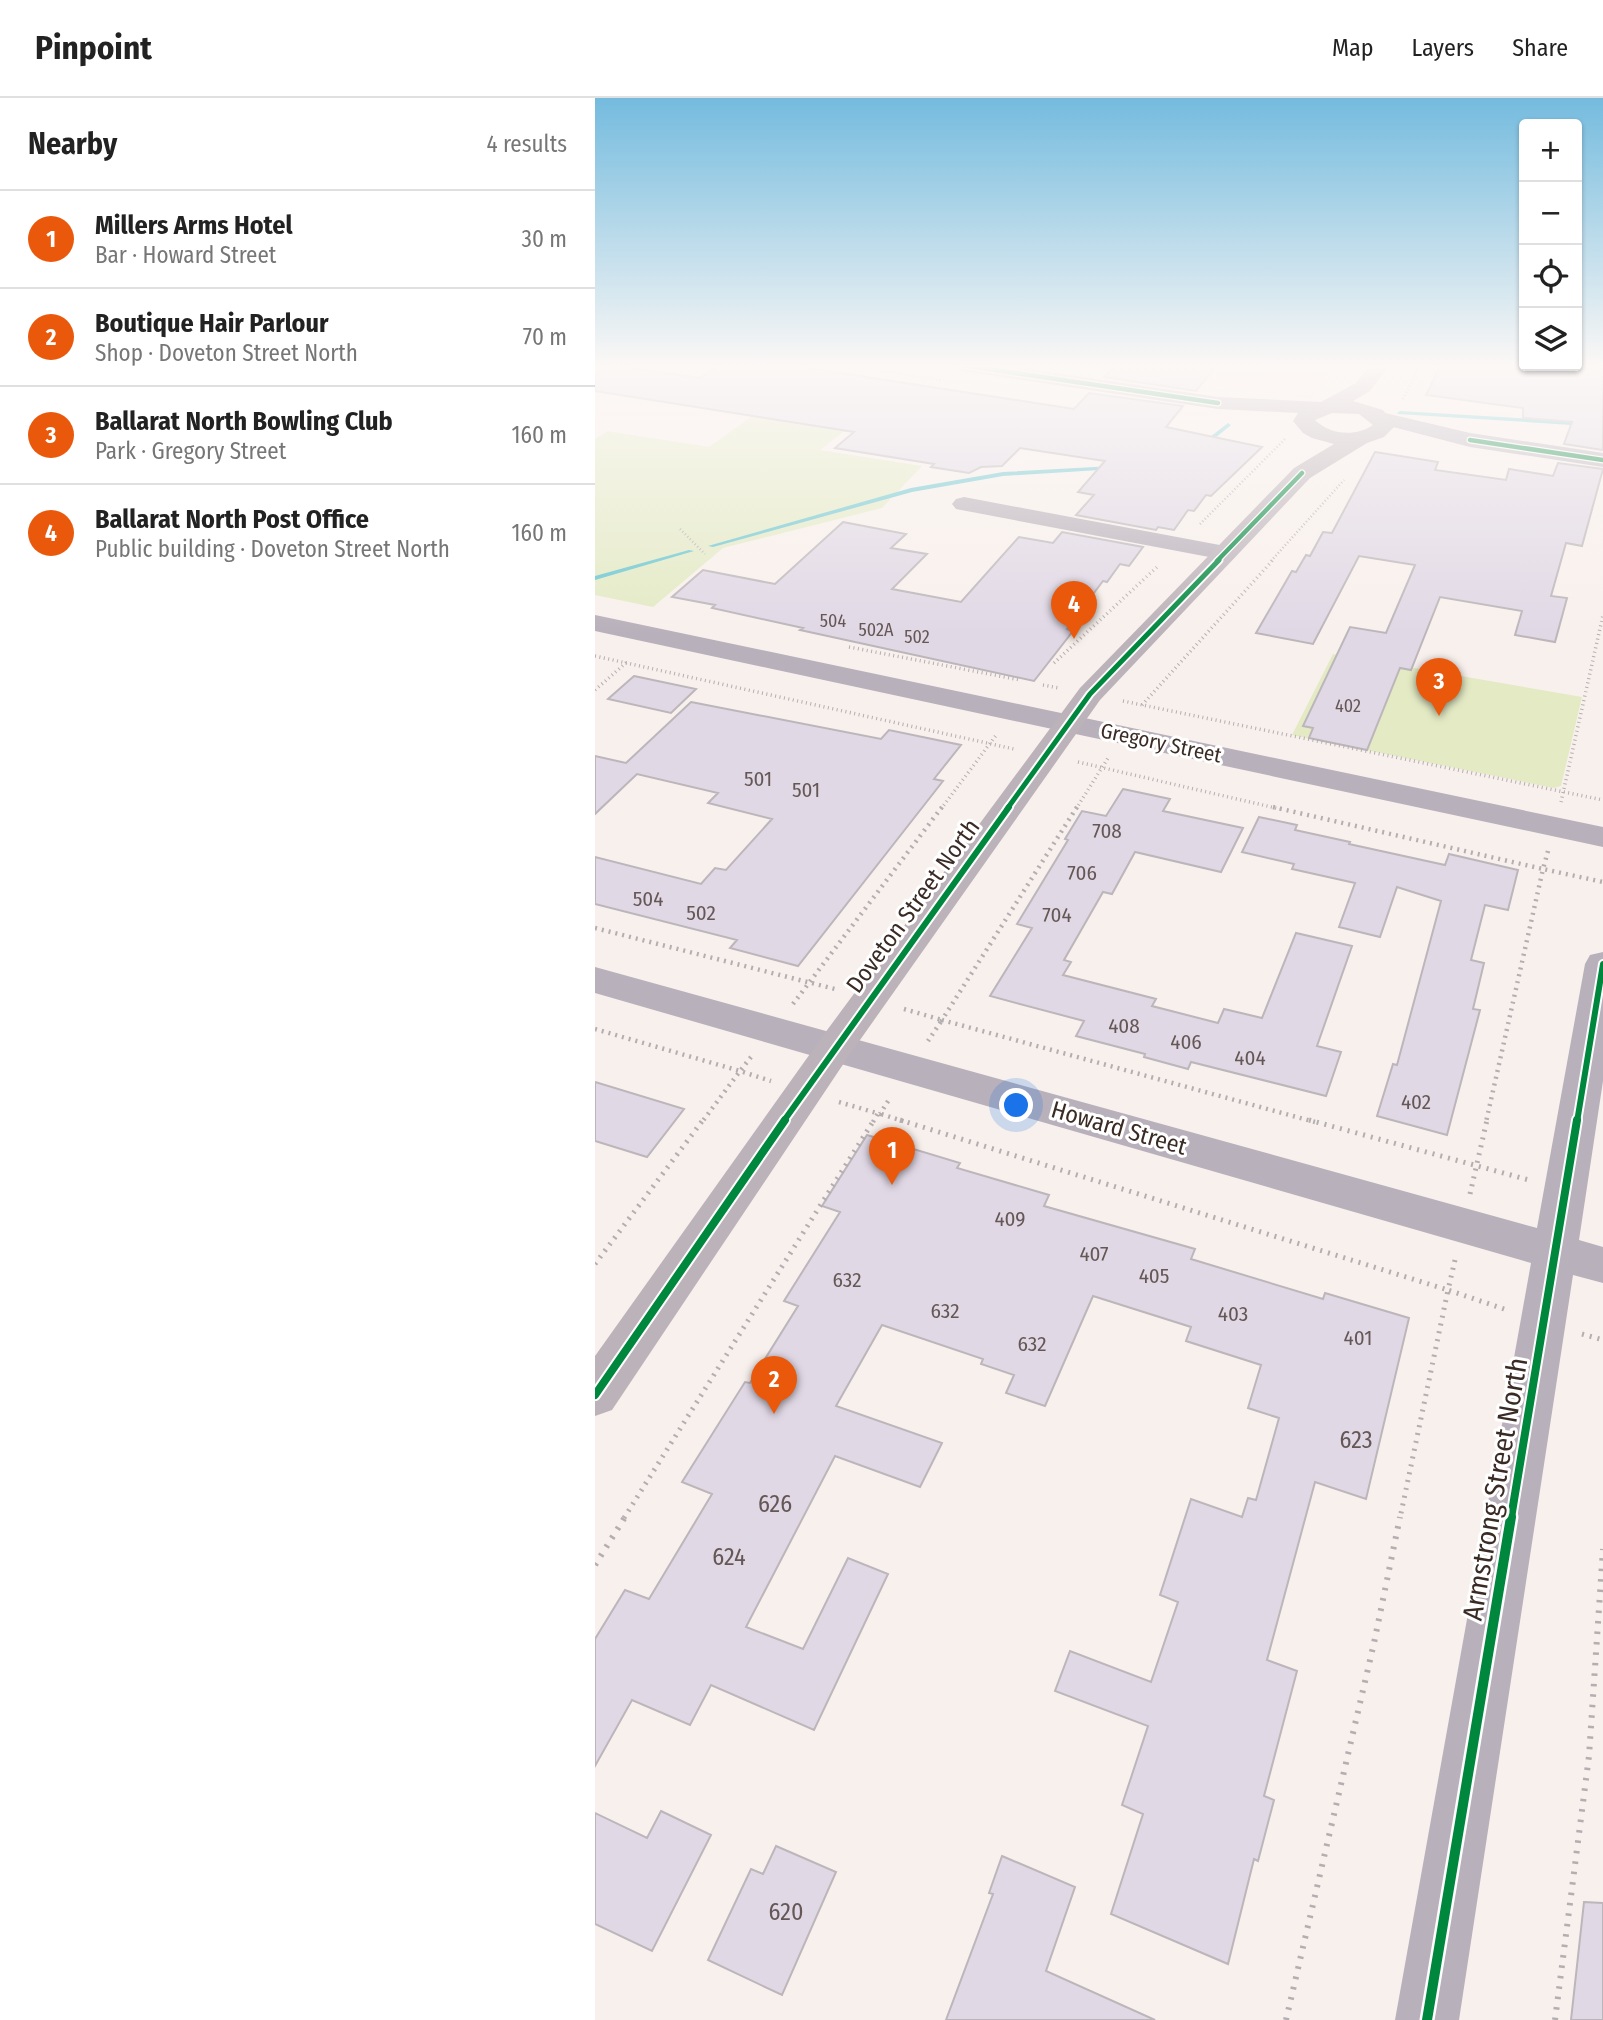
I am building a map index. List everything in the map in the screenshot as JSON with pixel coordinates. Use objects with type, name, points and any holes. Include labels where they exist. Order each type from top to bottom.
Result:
[{"type":"main road","name":"Doveton Street North","points":[[1302,473],[1309,455]]},
{"type":"main road","name":"Doveton Street North","points":[[595,1395],[835,1047],[1100,682],[1302,473],[1333,455]]},
{"type":"street","points":[[1568,455],[1603,460]]},
{"type":"street","points":[[964,504],[1225,553]]},
{"type":"street","name":"Gregory Street","points":[[601,630],[1068,724],[1603,837]]},
{"type":"street","name":"Armstrong Street North","points":[[1427,2020],[1603,964]]},
{"type":"street","name":"Howard Street","points":[[595,980],[1603,1265]]},
{"type":"path","points":[[1351,473],[1143,706],[1603,800]]},
{"type":"path","points":[[680,529],[704,552]]},
{"type":"path","points":[[1563,791],[1603,615]]},
{"type":"path","points":[[595,656],[989,744],[811,981],[595,928]]},
{"type":"path","points":[[595,690],[627,661]]},
{"type":"path","points":[[1286,2020],[1374,1643],[1462,1225],[1477,1167],[1543,869],[1103,767],[942,1020],[1477,1167]]},
{"type":"path","points":[[595,1029],[740,1071],[595,1264]]},
{"type":"path","points":[[595,1565],[878,1113],[1603,1340]]},
{"type":"path","points":[[1555,2020],[1589,1756],[1603,1549]]},
{"type":"green space","points":[[595,455],[850,455],[922,466],[882,508],[723,548],[653,607],[595,595]]},
{"type":"green space","points":[[1333,654],[1582,697],[1561,786],[1554,788],[1292,735]]},
{"type":"building","points":[[876,455],[1013,455],[1002,466],[981,467],[969,473],[931,467],[934,464]]},
{"type":"building","points":[[1064,455],[1254,455],[1211,496],[1206,495],[1194,511],[1188,510],[1174,530],[1158,527],[1156,530],[1076,515],[1094,495],[1078,492],[1105,461]]},
{"type":"building","points":[[1374,455],[1438,462],[1435,470],[1506,480],[1509,469],[1553,476],[1558,463],[1603,469],[1582,546],[1566,543],[1551,596],[1567,598],[1555,642],[1515,635],[1522,611],[1440,597],[1411,670],[1400,668],[1367,750],[1309,738],[1313,728],[1303,726],[1350,627],[1386,633],[1415,565],[1359,556],[1313,644],[1256,633],[1292,571],[1296,572],[1306,555],[1310,556],[1323,532],[1332,533]]},
{"type":"building","points":[[843,522],[906,534],[891,548],[927,554],[892,589],[961,602],[1019,537],[1053,543],[1062,532],[1143,547],[1129,566],[1120,564],[1107,582],[1103,581],[1067,629],[1073,631],[1034,681],[800,630],[803,628],[712,608],[715,605],[672,597],[703,570],[775,584]]},
{"type":"building","points":[[634,676],[696,689],[671,713],[608,699]]},
{"type":"building","points":[[691,702],[881,739],[889,730],[961,745],[934,779],[943,781],[798,966],[730,948],[737,940],[595,904],[595,857],[701,884],[715,868],[726,870],[772,819],[708,803],[718,793],[637,774],[595,814],[595,756],[626,763]]},
{"type":"building","points":[[1123,789],[1170,799],[1163,811],[1243,828],[1221,872],[1135,852],[1112,894],[1103,892],[1064,960],[1071,962],[1063,975],[1156,999],[1152,1006],[1218,1023],[1224,1009],[1262,1018],[1296,933],[1352,946],[1317,1046],[1341,1052],[1326,1096],[1191,1062],[1188,1069],[1144,1057],[1145,1054],[1076,1036],[1084,1021],[990,996],[1032,928],[1017,924],[1068,840],[1065,839],[1082,811],[1106,816]]},
{"type":"building","points":[[1259,817],[1297,825],[1295,830],[1350,842],[1349,844],[1445,865],[1449,854],[1518,870],[1508,910],[1485,905],[1471,960],[1484,963],[1473,1009],[1480,1010],[1447,1135],[1377,1116],[1393,1064],[1397,1065],[1441,901],[1397,887],[1380,937],[1339,927],[1355,883],[1292,869],[1294,864],[1242,852]]},
{"type":"building","points":[[595,1082],[684,1109],[647,1157],[595,1141]]},
{"type":"building","points":[[867,1135],[960,1163],[957,1168],[1049,1195],[1044,1206],[1195,1249],[1191,1259],[1323,1299],[1325,1293],[1409,1318],[1366,1499],[1315,1482],[1267,1660],[1297,1671],[1264,1796],[1274,1800],[1258,1861],[1254,1859],[1228,1964],[1111,1914],[1143,1814],[1122,1805],[1148,1726],[1055,1691],[1070,1651],[1151,1682],[1178,1602],[1160,1595],[1191,1499],[1242,1517],[1248,1498],[1256,1500],[1279,1418],[1248,1408],[1261,1365],[1186,1341],[1191,1327],[1093,1296],[1045,1406],[1006,1393],[1014,1375],[981,1364],[983,1359],[882,1325],[836,1406],[942,1443],[920,1487],[835,1456],[746,1627],[803,1649],[848,1558],[888,1574],[814,1730],[711,1685],[690,1725],[632,1700],[595,1766],[595,1639],[625,1590],[649,1599],[712,1494],[682,1482],[745,1382],[750,1383],[798,1306],[784,1301],[840,1212],[822,1206]]},
{"type":"building","points":[[661,1811],[711,1835],[652,1951],[595,1924],[595,1813],[647,1838]]},
{"type":"building","points":[[776,1846],[836,1872],[782,1995],[708,1960],[751,1869],[763,1874]]},
{"type":"building","points":[[1002,1856],[1075,1887],[1046,1971],[1155,2020],[946,2020],[993,1894],[989,1893]]},
{"type":"building","points":[[1584,1902],[1603,1903],[1603,2020],[1571,2020]]},
{"type":"waterway","points":[[711,546],[911,490],[1003,474],[1113,468]]},
{"type":"waterway","points":[[595,578],[691,551]]},
{"type":"cycle path","points":[[1568,455],[1603,460]]},
{"type":"cycle path","points":[[595,1395],[835,1047],[1090,694],[1302,473]]},
{"type":"cycle path","points":[[1427,2020],[1603,964]]},
{"type":"place","name":"Ballarat North Post Office","points":[[1074,639]]},
{"type":"place","name":"Ballarat North Bowling Club","points":[[1439,716]]},
{"type":"place","name":"Millers Arms Hotel","points":[[892,1185]]},
{"type":"place","name":"Boutique Hair Parlour","points":[[774,1414]]}]
